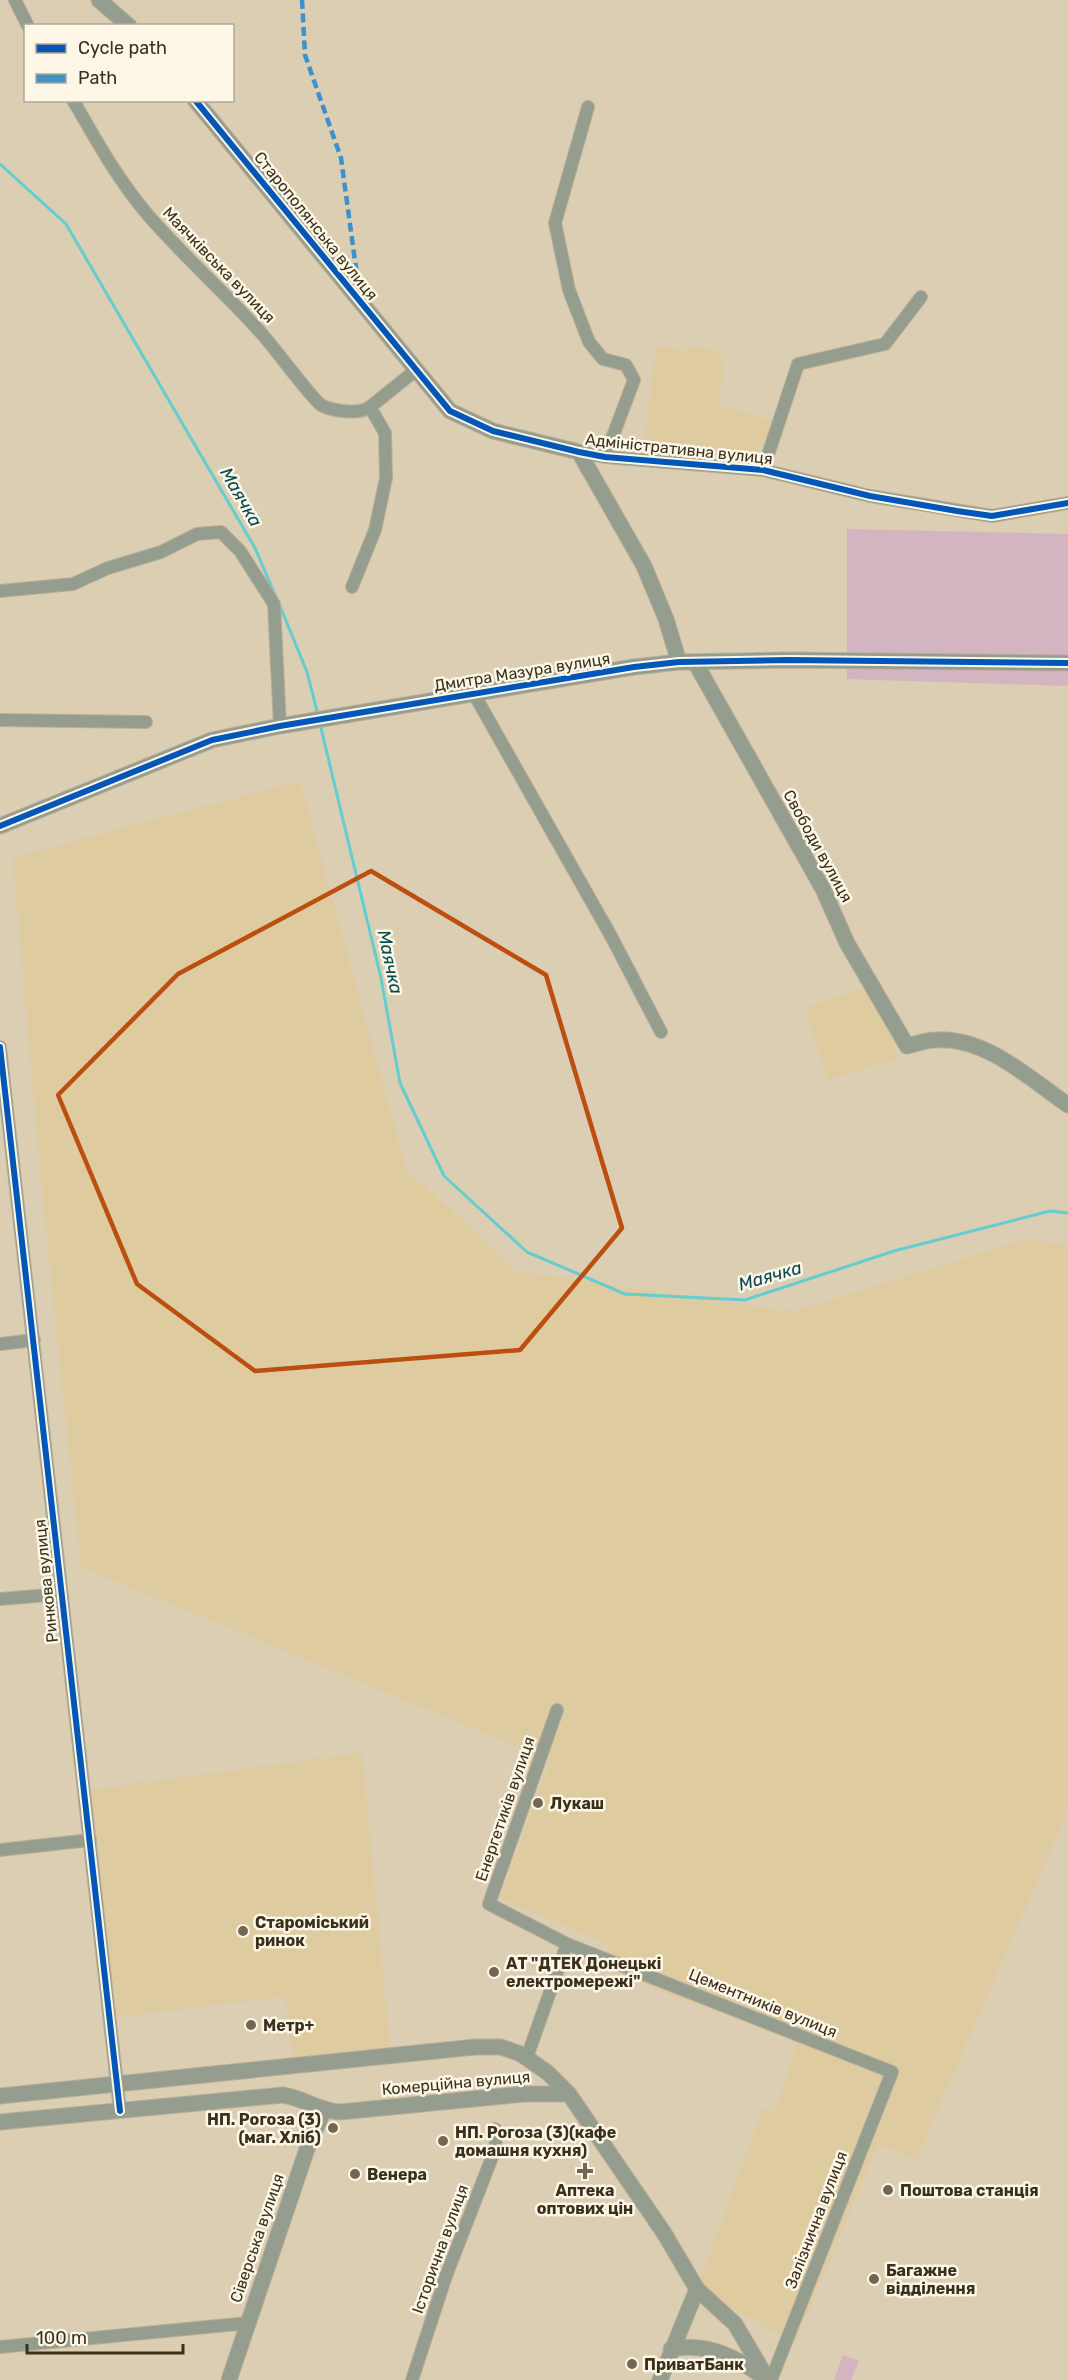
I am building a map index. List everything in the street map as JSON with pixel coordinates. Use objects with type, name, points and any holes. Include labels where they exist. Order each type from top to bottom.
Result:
[{"type":"street","points":[[15,0],[27,24]]},
{"type":"street","points":[[99,0],[127,24]]},
{"type":"street","name":"Маячківська вулиця","points":[[74,102],[121,180],[148,214],[178,249],[245,314],[320,404],[342,411],[366,410],[370,407]]},
{"type":"street","name":"Старополянська вулиця","points":[[197,102],[416,370]]},
{"type":"street","points":[[588,107],[555,223],[568,290],[590,342],[603,359],[627,365],[634,380],[604,457]]},
{"type":"street","points":[[763,470],[798,364],[885,344],[921,297]]},
{"type":"street","points":[[352,586],[375,530],[386,478],[385,433],[370,407],[416,370]]},
{"type":"street","name":"Адміністративна вулиця","points":[[416,370],[450,411],[493,431],[579,452],[604,457],[763,470],[870,496],[992,516],[1068,503]]},
{"type":"street","points":[[579,452],[644,566],[666,619],[679,662]]},
{"type":"street","points":[[0,591],[73,584],[108,568],[161,552],[197,534],[221,532],[240,551],[274,604],[286,725]]},
{"type":"street","name":"Дмитра Мазура вулиця","points":[[0,826],[212,740],[351,714],[679,662],[696,664],[788,660],[1068,663]]},
{"type":"street","name":"Свободи вулиця","points":[[696,664],[823,890],[847,943],[907,1046],[935,1040],[959,1042],[982,1049],[1068,1105]]},
{"type":"street","points":[[474,694],[610,936],[661,1032]]},
{"type":"street","points":[[0,720],[146,722]]},
{"type":"street","name":"Ринкова вулиця","points":[[0,1047],[3,1098],[34,1340],[120,2112]]},
{"type":"street","points":[[0,1344],[34,1340]]},
{"type":"street","points":[[0,1599],[61,1594]]},
{"type":"street","name":"Енергетиків вулиця","points":[[557,1710],[489,1904],[567,1944]]},
{"type":"street","points":[[0,1850],[90,1840]]},
{"type":"street","points":[[527,2057],[567,1944]]},
{"type":"street","name":"Цементників вулиця","points":[[567,1944],[892,2072]]},
{"type":"street","name":"Комерційна вулиця","points":[[0,2096],[474,2047],[501,2047],[527,2057],[548,2073],[569,2094]]},
{"type":"street","name":"Залізнична вулиця","points":[[769,2380],[892,2072]]},
{"type":"street","points":[[51,2091],[53,2117]]},
{"type":"street","name":"Комерційна вулиця","points":[[0,2121],[120,2112],[283,2095],[299,2098],[324,2110],[347,2111],[524,2094],[569,2094]]},
{"type":"street","points":[[569,2094],[664,2233],[696,2289],[735,2324],[769,2380]]},
{"type":"street","name":"Сіверська вулиця","points":[[228,2380],[307,2148],[324,2110]]},
{"type":"street","name":"Історична вулиця","points":[[412,2380],[446,2276],[496,2147],[495,2129]]},
{"type":"street","points":[[660,2380],[696,2289]]},
{"type":"street","points":[[0,2347],[248,2323]]},
{"type":"street","points":[[671,2349],[692,2347],[726,2355],[743,2362],[769,2380]]},
{"type":"highlighted area","points":[[371,871],[546,975],[622,1228],[520,1350],[255,1371],[137,1284],[58,1095],[178,974]]},
{"type":"shaded area","points":[[656,346],[689,351],[691,347],[715,350],[715,355],[724,356],[719,406],[773,421],[767,442],[748,464],[728,463],[724,458],[682,450],[681,446],[644,442]]},
{"type":"shaded area","points":[[847,529],[1068,534],[1068,686],[847,679]]},
{"type":"shaded area","points":[[300,781],[406,1169],[517,1271],[792,1312],[1026,1239],[1068,1245],[1068,1811],[916,2159],[878,2144],[795,2343],[697,2289],[763,2108],[774,2112],[798,2043],[600,1968],[609,1944],[500,1898],[550,1760],[81,1567],[38,1151],[13,858]]},
{"type":"shaded area","points":[[874,985],[898,1058],[828,1080],[805,1007]]},
{"type":"shaded area","name":"Староміський ринок","points":[[362,1753],[390,2049],[294,2064],[285,1996],[117,2017],[91,1790]]},
{"type":"shaded area","points":[[843,2355],[859,2361],[851,2380],[834,2380]]},
{"type":"waterway","name":"Маячка","points":[[0,164],[66,224],[255,548],[276,597]]},
{"type":"waterway","name":"Маячка","points":[[280,606],[307,672],[318,715]]},
{"type":"waterway","name":"Маячка","points":[[320,724],[381,978],[400,1083],[444,1176],[527,1252],[625,1294],[745,1300],[894,1251],[1050,1211],[1068,1213]]},
{"type":"marked path","points":[[302,0],[305,55],[341,158],[360,298]]},
{"type":"cycle path","points":[[197,102],[450,411],[493,431],[605,457],[763,470],[870,496],[992,516],[1068,503]]},
{"type":"cycle path","points":[[0,826],[212,740],[280,726],[634,667],[679,662],[788,660],[1068,663]]},
{"type":"cycle path","points":[[0,1047],[120,2111]]},
{"type":"place","name":"Лукаш","points":[[538,1803]]},
{"type":"place","name":"Староміський ринок","points":[[243,1931]]},
{"type":"place","name":"АТ \"ДТЕК Донецькі електромережі\"","points":[[494,1972]]},
{"type":"place","name":"Метр+","points":[[251,2025]]},
{"type":"place","name":"НП. Рогоза (3) (маг. Хліб)","points":[[333,2128]]},
{"type":"place","name":"НП. Рогоза (3)(кафе домашня кухня)","points":[[443,2141]]},
{"type":"place","name":"Аптека оптових цін","points":[[585,2171]]},
{"type":"place","name":"Венера","points":[[355,2174]]},
{"type":"place","name":"Поштова станція","points":[[888,2190]]},
{"type":"place","name":"Багажне відділення","points":[[874,2279]]},
{"type":"place","name":"ПриватБанк","points":[[632,2364]]}]
